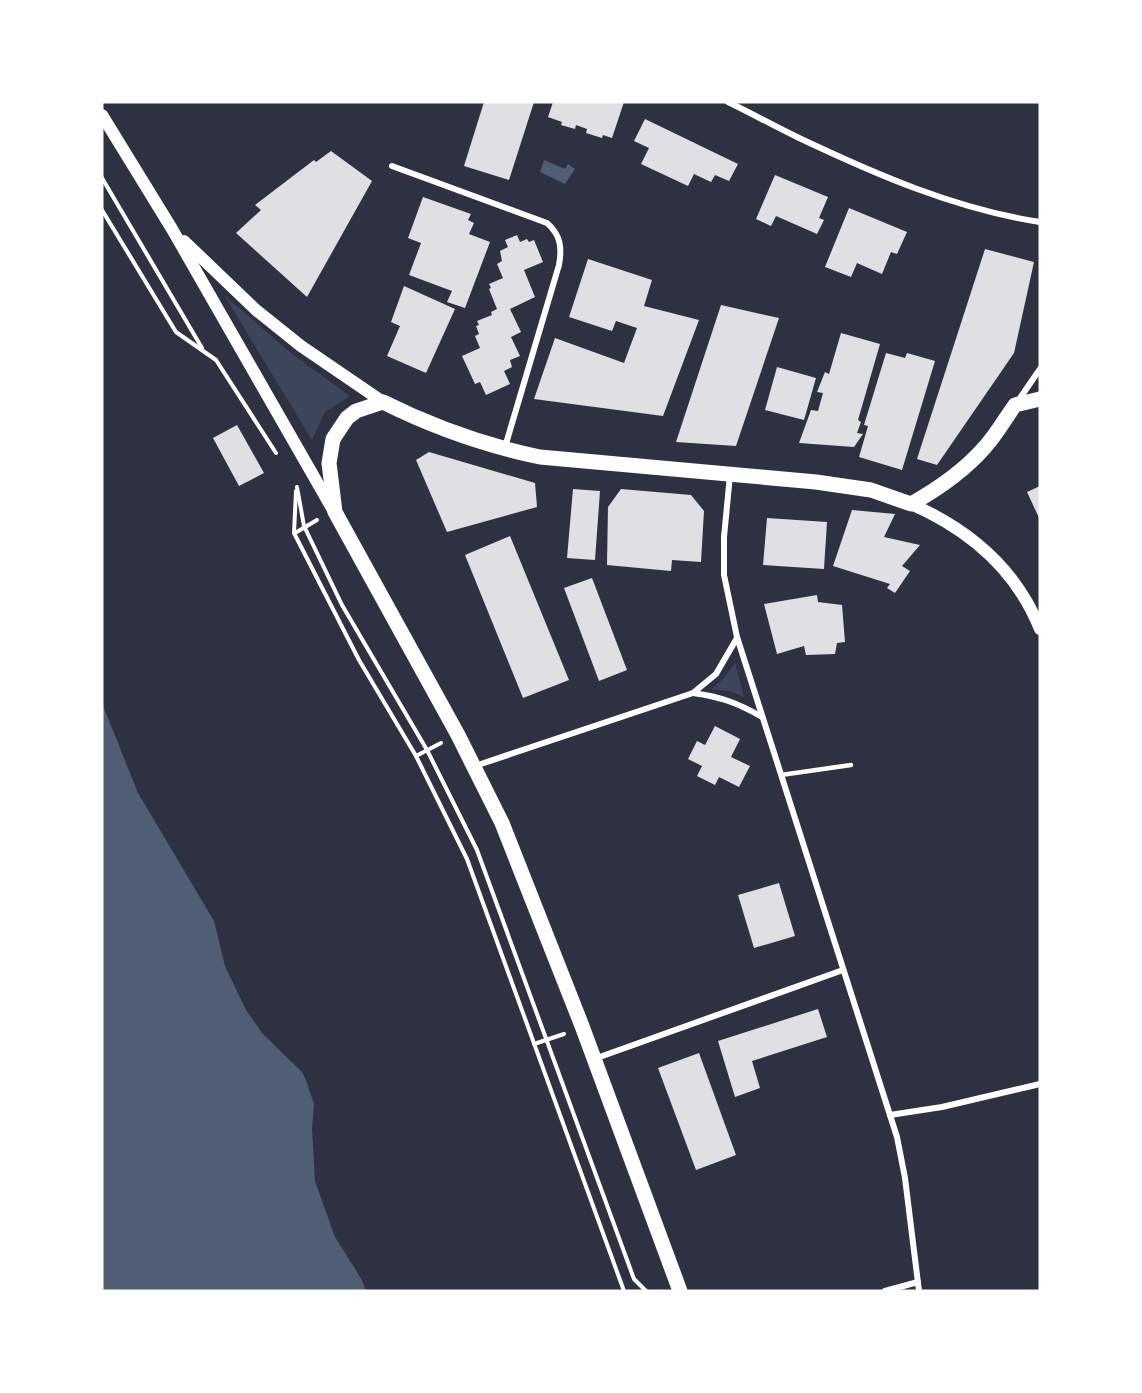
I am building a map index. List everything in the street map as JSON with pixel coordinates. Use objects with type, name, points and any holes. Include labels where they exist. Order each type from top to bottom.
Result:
[{"type":"main road","points":[[102,115],[172,230],[334,512],[458,735],[502,823],[582,1026],[680,1291]]},
{"type":"main road","points":[[172,230],[221,278],[301,346],[383,402],[422,422],[462,438],[540,457],[816,482],[871,490],[911,504],[955,526],[993,557],[1023,595],[1040,629]]},
{"type":"main road","points":[[911,504],[944,484],[973,461],[987,446],[1015,405],[1040,399]]},
{"type":"main road","points":[[334,512],[329,463],[333,439],[351,415],[363,408],[383,402]]},
{"type":"street","points":[[728,102],[796,137],[900,183],[974,208],[1040,222]]},
{"type":"street","points":[[392,166],[547,223],[555,230],[559,238],[561,252],[559,265],[504,450]]},
{"type":"street","points":[[1015,405],[1040,369]]},
{"type":"street","points":[[730,474],[724,537],[724,575],[737,637],[902,1154],[919,1291]]},
{"type":"street","points":[[473,767],[693,693],[716,674],[737,637]]},
{"type":"street","points":[[693,693],[718,696],[741,705],[763,718]]},
{"type":"street","points":[[594,1059],[843,970]]},
{"type":"street","points":[[891,1115],[942,1107],[1040,1084]]},
{"type":"street","points":[[885,1291],[918,1282]]},
{"type":"lane","points":[[781,775],[851,765]]},
{"type":"path","points":[[102,178],[203,350]]},
{"type":"path","points":[[102,210],[176,332],[216,360],[278,456]]},
{"type":"path","points":[[624,1291],[467,859],[416,756],[359,660],[294,533],[296,484],[304,526],[342,605],[427,750],[477,850],[518,968],[634,1279],[646,1291]]},
{"type":"path","points":[[294,533],[334,512]]},
{"type":"path","points":[[416,756],[458,735]]},
{"type":"path","points":[[534,1044],[582,1026]]},
{"type":"shaded area","points":[[544,160],[565,169],[568,164],[575,169],[565,184],[540,172]]},
{"type":"shaded area","points":[[224,295],[292,354],[350,396],[325,412],[312,440]]},
{"type":"shaded area","points":[[735,663],[744,697],[729,691],[711,689],[723,679]]},
{"type":"shaded area","points":[[102,703],[138,793],[214,921],[225,966],[246,1010],[262,1033],[302,1072],[306,1080],[314,1104],[312,1129],[315,1181],[335,1237],[362,1280],[366,1291],[102,1291]]},
{"type":"building","points":[[484,102],[534,102],[509,180],[464,166]]},
{"type":"building","points":[[553,102],[624,102],[612,138],[603,135],[602,138],[586,133],[587,129],[576,125],[575,129],[561,125],[562,122],[548,117]]},
{"type":"building","points":[[645,119],[738,164],[729,181],[715,175],[711,182],[694,174],[688,186],[641,164],[649,148],[634,141]]},
{"type":"building","points":[[331,151],[372,181],[307,297],[236,233],[261,210],[255,205],[314,160],[316,162]]},
{"type":"building","points":[[775,175],[828,197],[819,218],[824,220],[817,234],[776,216],[771,226],[756,219]]},
{"type":"building","points":[[423,197],[471,214],[468,220],[474,223],[469,234],[490,242],[465,308],[447,302],[452,291],[409,275],[421,243],[408,238]]},
{"type":"building","points":[[849,208],[907,232],[897,254],[891,252],[882,274],[857,263],[851,277],[825,267]]},
{"type":"building","points":[[517,235],[520,242],[527,239],[529,242],[534,240],[543,262],[524,270],[535,297],[510,309],[521,332],[511,337],[520,356],[510,360],[512,367],[504,371],[510,384],[486,395],[480,382],[475,384],[462,356],[480,348],[475,336],[479,334],[477,321],[492,315],[491,312],[497,309],[489,284],[503,278],[497,264],[502,261],[500,251],[508,247],[505,240]]},
{"type":"building","points":[[985,249],[1034,262],[1014,353],[937,465],[917,459]]},
{"type":"building","points":[[588,259],[652,280],[644,306],[699,320],[663,416],[534,399],[555,338],[624,363],[637,328],[616,321],[612,331],[569,317]]},
{"type":"building","points":[[404,286],[455,309],[426,373],[387,356],[400,326],[391,322]]},
{"type":"building","points":[[721,305],[779,318],[736,446],[676,442]]},
{"type":"building","points":[[841,333],[880,344],[858,420],[861,422],[857,433],[863,434],[854,447],[799,443],[811,410],[818,411],[823,393],[817,392],[825,372],[829,374]]},
{"type":"building","points":[[886,353],[905,358],[907,353],[935,361],[902,470],[859,457],[868,426],[864,425]]},
{"type":"building","points":[[777,367],[816,378],[804,420],[765,410]]},
{"type":"building","points":[[237,425],[264,473],[239,486],[213,438]]},
{"type":"building","points":[[429,452],[535,483],[537,507],[447,532],[416,460]]},
{"type":"building","points":[[1040,486],[1040,520],[1027,492]]},
{"type":"building","points":[[573,489],[600,491],[595,560],[567,558]]},
{"type":"building","points":[[621,489],[691,495],[704,511],[701,562],[672,560],[671,571],[607,565],[608,507]]},
{"type":"building","points":[[852,510],[895,514],[884,537],[920,545],[902,566],[910,571],[895,593],[887,588],[890,584],[833,566]]},
{"type":"building","points":[[767,518],[827,522],[824,569],[763,565]]},
{"type":"building","points":[[510,536],[569,680],[523,698],[465,555]]},
{"type":"building","points":[[592,578],[627,670],[599,681],[564,588]]},
{"type":"building","points":[[817,595],[818,602],[842,605],[845,642],[837,643],[835,654],[806,655],[804,646],[777,654],[764,604]]},
{"type":"building","points":[[715,726],[740,739],[731,757],[750,766],[739,787],[719,777],[715,785],[697,776],[702,766],[688,759],[697,741],[705,745]]},
{"type":"building","points":[[779,883],[795,936],[754,948],[738,895]]},
{"type":"building","points":[[818,1009],[827,1037],[752,1061],[760,1088],[735,1097],[718,1041]]},
{"type":"building","points":[[699,1053],[736,1155],[696,1170],[658,1068]]}]
